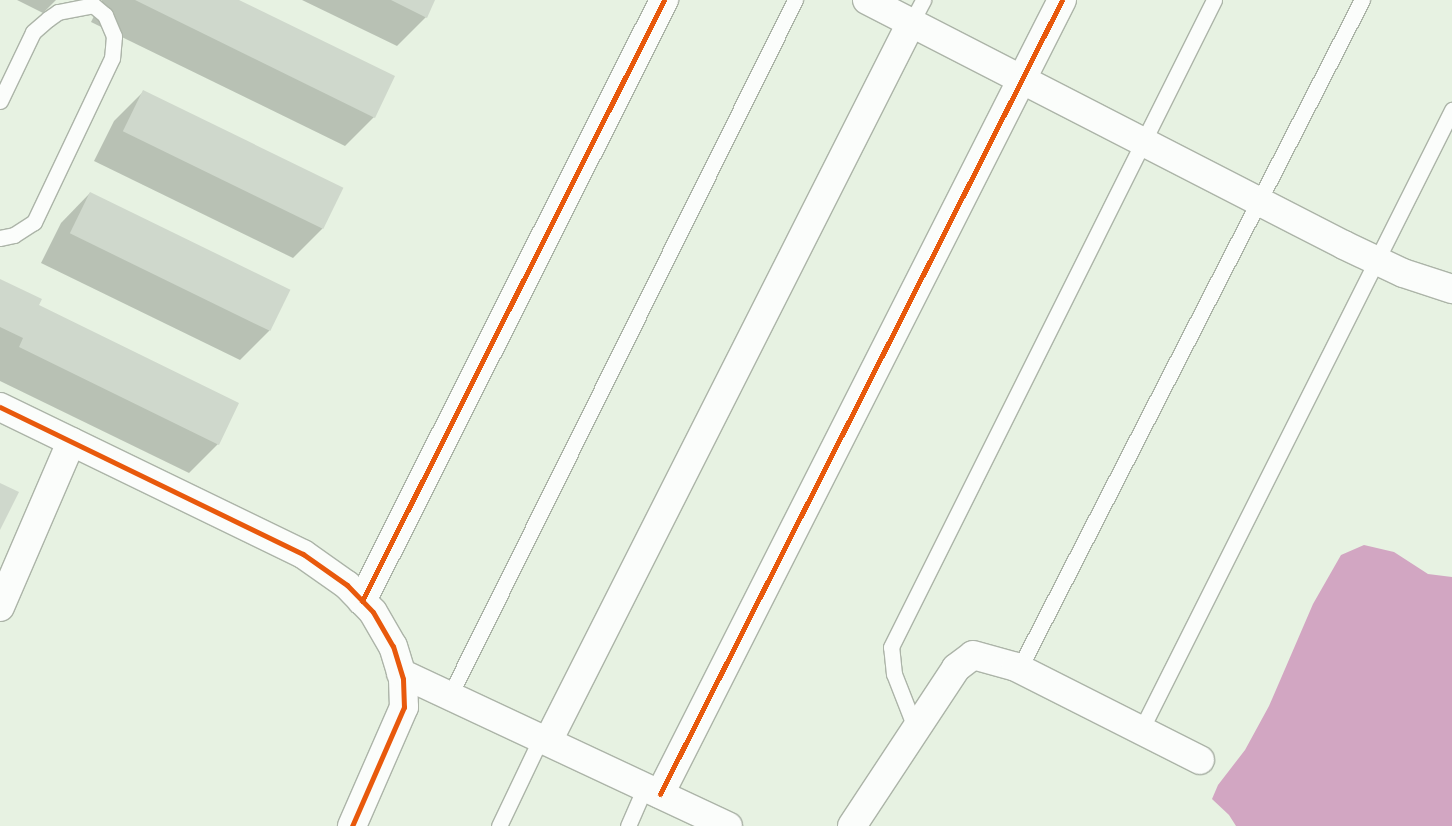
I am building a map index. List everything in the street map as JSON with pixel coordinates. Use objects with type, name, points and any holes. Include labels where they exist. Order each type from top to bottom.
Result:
[{"type":"street","points":[[362,601],[664,0]]},
{"type":"street","points":[[867,0],[917,11],[1020,79],[1376,260],[1403,272],[1452,289]]},
{"type":"street","points":[[653,791],[1062,0]]},
{"type":"street","points":[[544,740],[917,11]]},
{"type":"street","points":[[0,408],[303,554],[347,585],[373,612],[393,646],[401,673],[404,707],[352,826]]},
{"type":"street","points":[[0,607],[71,442]]},
{"type":"street","points":[[852,826],[956,668],[973,655],[1019,669],[1200,760]]},
{"type":"street","points":[[401,673],[728,826]]},
{"type":"lane","points":[[450,696],[795,0]]},
{"type":"lane","points":[[916,730],[894,674],[891,647],[1214,0]]},
{"type":"lane","points":[[1019,669],[1362,0]]},
{"type":"lane","points":[[0,101],[33,32],[58,12],[94,2],[111,24],[114,36],[112,58],[34,222],[14,235],[0,238]]},
{"type":"lane","points":[[1141,730],[1452,110]]},
{"type":"lane","points":[[500,826],[544,740]]},
{"type":"lane","points":[[628,826],[653,791]]},
{"type":"shaded area","points":[[1364,545],[1394,552],[1428,574],[1452,577],[1452,826],[1236,826],[1229,815],[1212,799],[1218,785],[1245,750],[1269,706],[1313,604],[1341,555]]},
{"type":"building","points":[[135,0],[239,0],[395,76],[375,118]]},
{"type":"building","points":[[391,0],[435,0],[427,18]]},
{"type":"building","points":[[143,90],[343,188],[323,229],[123,131]]},
{"type":"building","points":[[90,192],[290,290],[270,331],[70,233]]},
{"type":"building","points":[[0,279],[42,299],[39,305],[239,403],[219,445],[19,347],[23,338],[0,327]]},
{"type":"building","points":[[0,483],[19,492],[0,530]]},
{"type":"cycle path","points":[[362,601],[664,0]]},
{"type":"cycle path","points":[[660,794],[1062,0]]},
{"type":"cycle path","points":[[0,407],[303,554],[347,585],[373,612],[393,646],[403,679],[404,707],[352,826]]}]
